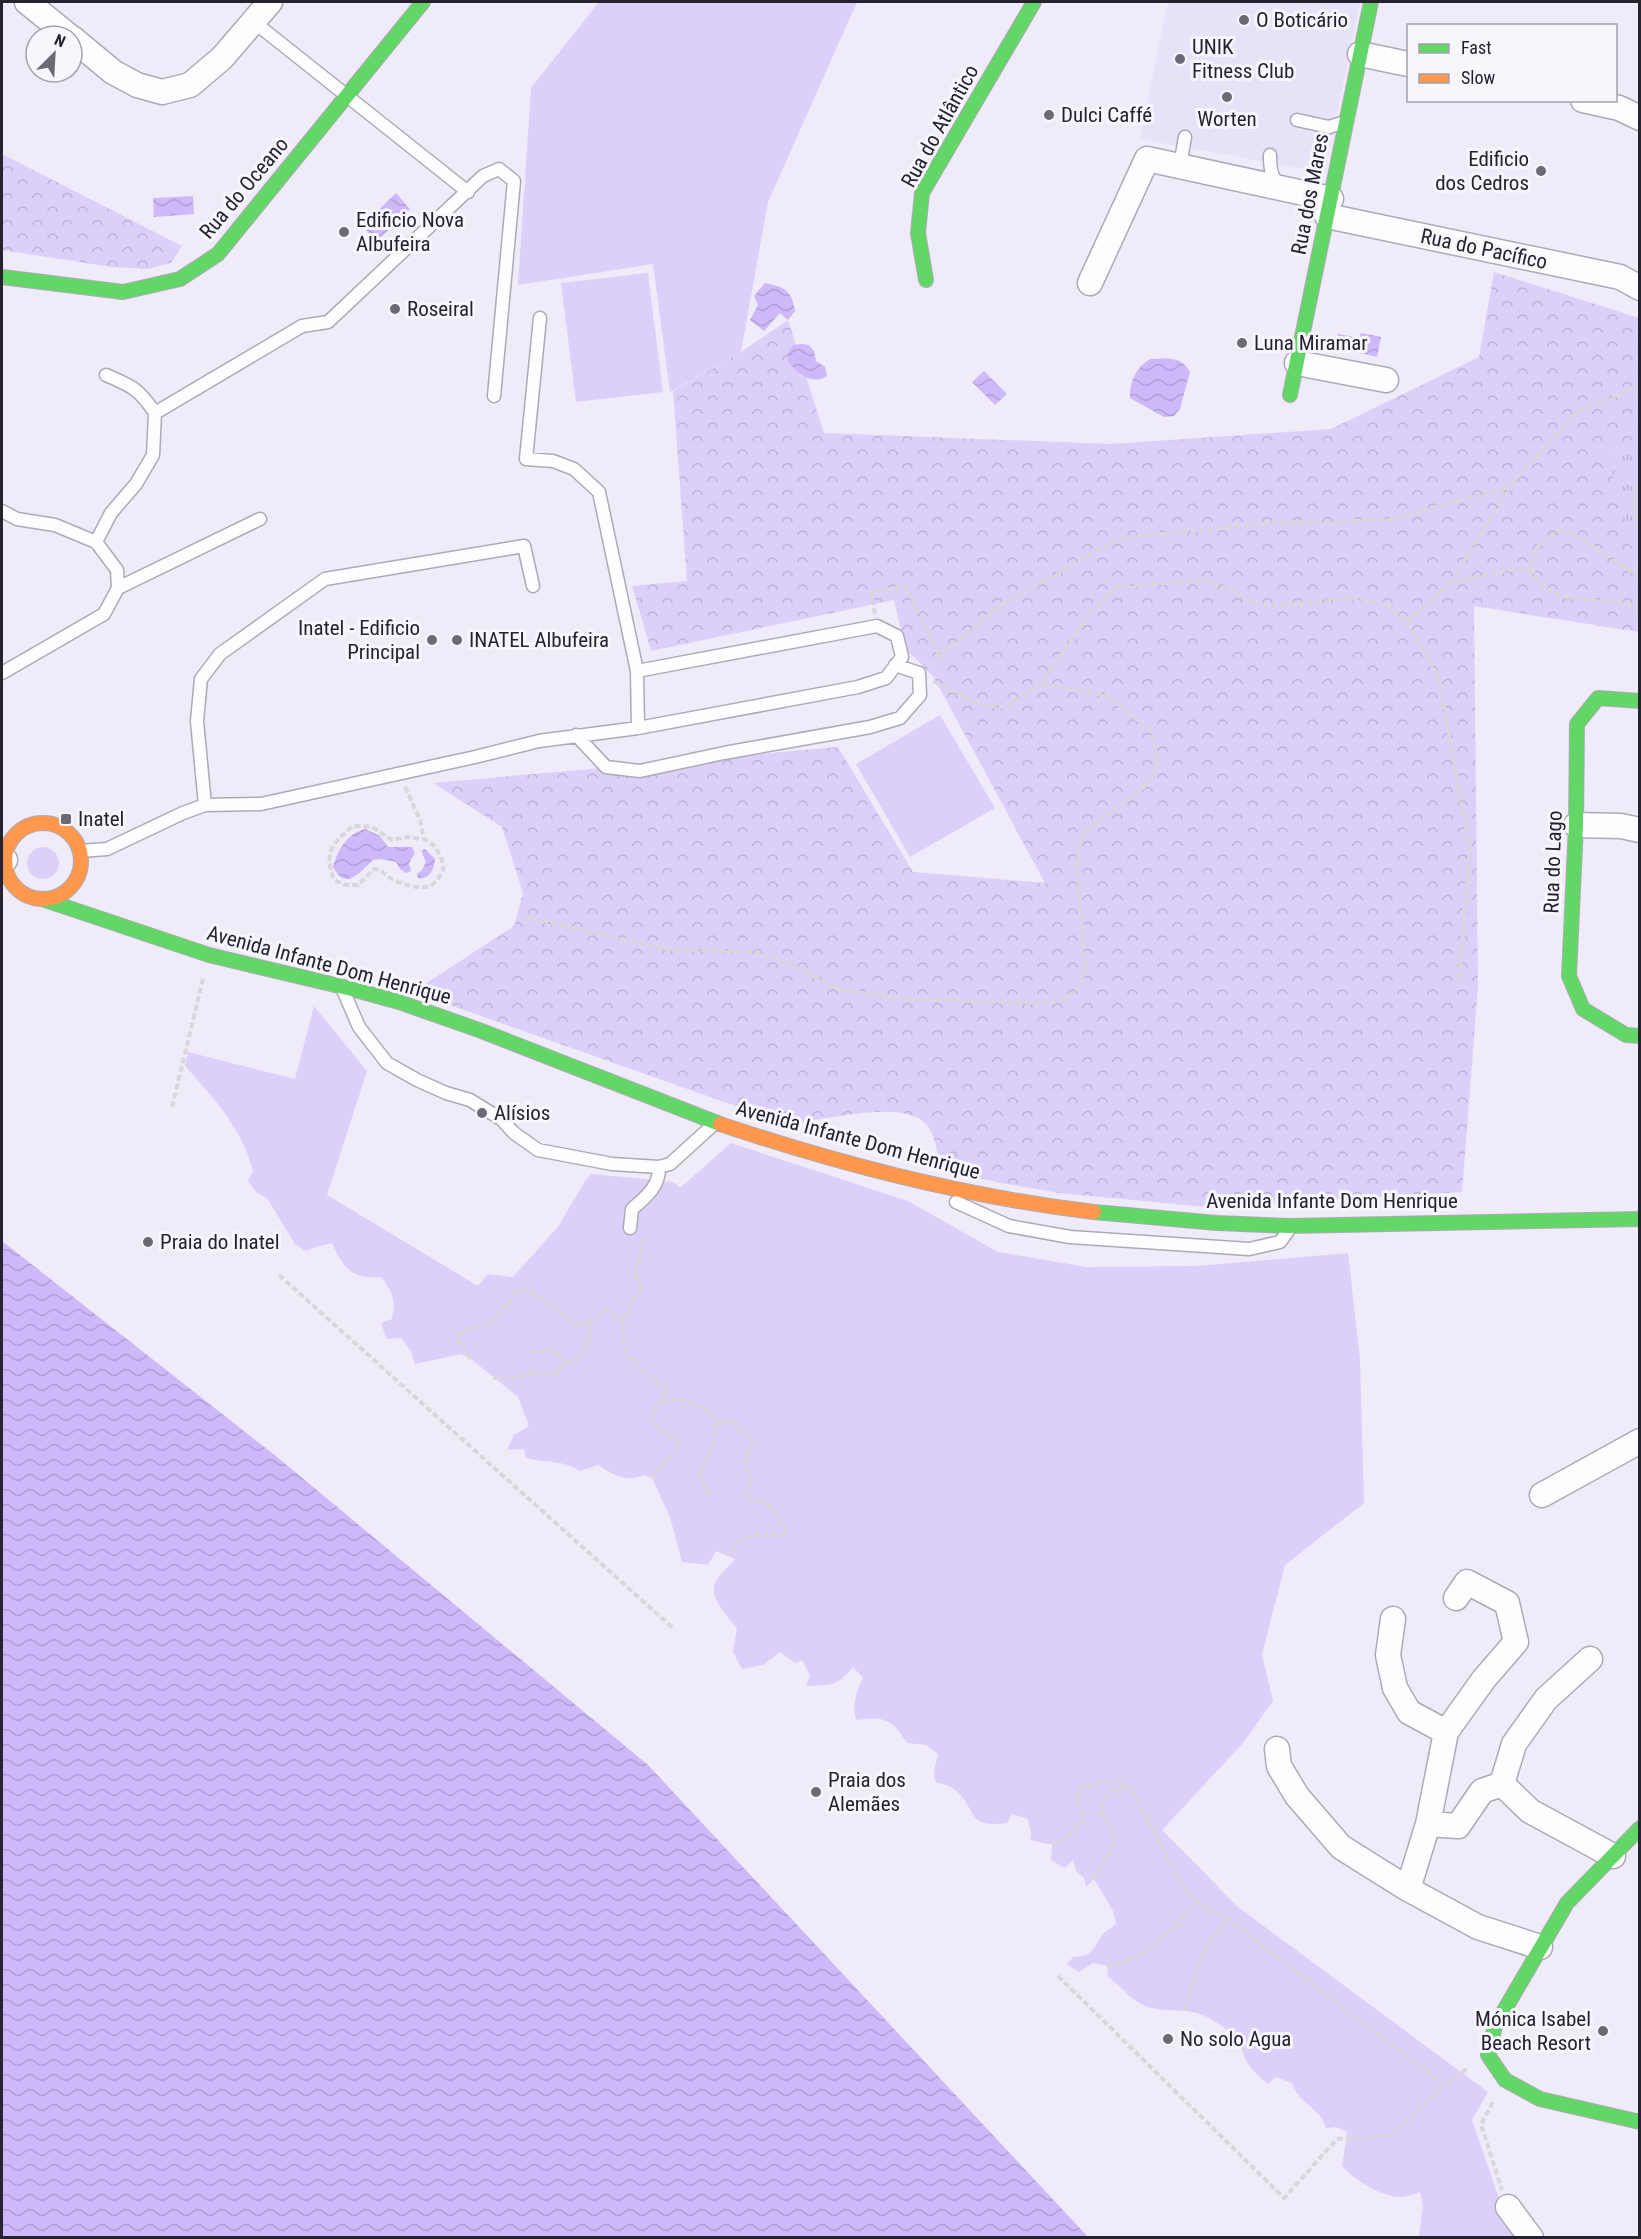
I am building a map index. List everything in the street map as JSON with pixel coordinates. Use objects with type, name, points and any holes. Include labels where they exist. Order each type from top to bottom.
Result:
[{"type":"street","points":[[27,2],[55,24]]},
{"type":"street","points":[[84,48],[113,72],[137,86],[162,92],[190,85],[222,58],[270,2]]},
{"type":"street","name":"Rua do Oceano","points":[[2,277],[123,292],[180,279],[218,254],[423,2]]},
{"type":"street","name":"Rua do Atlântico","points":[[926,280],[918,233],[922,193],[1034,2]]},
{"type":"street","name":"Rua dos Mares","points":[[1290,395],[1371,2]]},
{"type":"street","points":[[1360,54],[1407,64]]},
{"type":"street","points":[[1592,102],[1619,108],[1640,118]]},
{"type":"street","name":"Rua do Pacífico","points":[[1090,283],[1148,159],[1286,190],[1329,208],[1620,277],[1640,288]]},
{"type":"street","points":[[1297,363],[1386,380]]},
{"type":"street","name":"Rua do Lago","points":[[1640,701],[1598,698],[1577,724],[1576,825],[1569,976],[1583,1009],[1626,1035],[1640,1036]]},
{"type":"street","points":[[41,823],[54,824],[65,830],[75,839],[80,851],[82,863],[73,886],[54,898],[31,897],[20,891],[12,883],[7,872],[12,839],[41,823]]},
{"type":"street","points":[[1576,825],[1621,825],[1640,830]]},
{"type":"street","points":[[73,886],[81,902],[98,919]]},
{"type":"street","name":"Avenida Infante Dom Henrique","points":[[42,899],[208,954],[396,1001],[462,1024],[716,1123],[836,1160],[1005,1200],[1136,1218],[1234,1225],[1290,1226],[1640,1219]]},
{"type":"street","points":[[1542,1495],[1640,1441]]},
{"type":"street","points":[[1408,1889],[1428,1824],[1446,1732],[1484,1679],[1516,1642],[1508,1603],[1467,1582],[1456,1598]]},
{"type":"street","points":[[1393,1619],[1388,1655],[1395,1688],[1409,1712],[1446,1732]]},
{"type":"street","points":[[1502,1784],[1514,1744],[1546,1699],[1590,1659]]},
{"type":"street","points":[[1277,1749],[1279,1766],[1297,1796],[1341,1847],[1408,1889],[1478,1927],[1540,1947]]},
{"type":"street","points":[[1428,1824],[1458,1826],[1482,1791],[1502,1784]]},
{"type":"street","points":[[1502,1784],[1530,1811],[1613,1856]]},
{"type":"street","points":[[1640,1828],[1567,1903],[1495,2026],[1488,2055],[1505,2080],[1540,2099],[1640,2122]]},
{"type":"street","points":[[1508,2207],[1531,2238]]},
{"type":"lane","points":[[254,22],[468,192]]},
{"type":"lane","points":[[1297,120],[1329,127],[1346,122]]},
{"type":"lane","points":[[1180,166],[1185,137]]},
{"type":"lane","points":[[1270,155],[1274,181],[1286,190]]},
{"type":"lane","points":[[155,413],[302,326],[328,322],[483,176],[499,169],[514,181],[494,396]]},
{"type":"lane","points":[[540,318],[526,459],[553,461],[574,470],[599,492],[637,671],[638,728]]},
{"type":"lane","points":[[96,542],[111,513],[136,484],[153,455],[155,413],[142,394],[128,384],[106,375]]},
{"type":"lane","points":[[2,511],[18,519],[55,525],[96,542],[117,570],[118,588],[104,614],[2,673]]},
{"type":"lane","points":[[118,588],[260,519]]},
{"type":"lane","points":[[205,805],[197,721],[201,679],[220,654],[325,579],[524,546],[533,586]]},
{"type":"lane","points":[[80,851],[107,849],[205,805],[261,804],[539,741],[638,728],[858,687],[886,678],[902,657],[897,636],[877,626],[637,671]]},
{"type":"lane","points":[[576,735],[606,767],[640,771],[724,753],[870,727],[900,718],[920,695],[919,673],[896,665]]},
{"type":"lane","points":[[342,987],[359,1027],[387,1063],[446,1093],[470,1100],[501,1119],[514,1133],[538,1150],[612,1164],[659,1167],[670,1164],[716,1123]]},
{"type":"lane","points":[[630,1228],[632,1209],[656,1184],[660,1177],[659,1167]]},
{"type":"lane","points":[[947,1188],[957,1203],[1009,1226],[1070,1237],[1249,1249],[1280,1242],[1290,1226]]},
{"type":"path","points":[[1408,622],[1451,583],[1509,487],[1578,411],[1640,385]]},
{"type":"path","points":[[1640,480],[1635,485],[1633,500],[1640,532]]},
{"type":"path","points":[[877,626],[872,592],[906,587],[940,657],[1002,604],[1120,538],[1273,523],[1390,520],[1509,487]]},
{"type":"path","points":[[1640,577],[1575,535],[1562,530],[1545,538],[1532,554],[1534,578],[1556,595],[1572,600],[1623,603],[1640,608]]},
{"type":"path","points":[[1451,583],[1508,570],[1532,570]]},
{"type":"path","points":[[919,673],[980,705],[1005,707],[1041,684],[1091,612],[1117,587],[1209,580],[1265,607],[1351,598],[1386,604],[1407,623],[1438,675],[1470,848],[1460,981]]},
{"type":"path","points":[[525,917],[666,949],[758,952],[792,964],[838,989],[904,999],[1030,1003],[1060,1001],[1079,989],[1086,968],[1077,866],[1082,836],[1141,790],[1155,773],[1157,754],[1152,731],[1106,694],[1041,684]]},
{"type":"path","points":[[399,773],[420,820],[424,839],[435,845],[442,860],[443,870],[432,885],[423,888],[390,878],[380,869],[374,869],[358,885],[345,885],[334,880],[328,863],[331,849],[353,826],[372,827],[392,840],[406,837],[424,839]]},
{"type":"path","points":[[172,1107],[208,954]]},
{"type":"path","points":[[630,1228],[643,1242],[635,1274],[643,1290],[633,1297],[630,1311],[622,1320],[623,1342],[634,1361],[650,1378],[666,1387],[662,1401],[652,1413],[654,1424],[663,1434],[678,1440],[678,1448],[652,1478]]},
{"type":"path","points":[[279,1275],[674,1629]]},
{"type":"path","points":[[471,1359],[458,1340],[464,1329],[475,1329],[494,1321],[519,1290],[529,1290],[549,1302],[567,1320],[580,1327],[606,1310],[622,1320]]},
{"type":"path","points":[[493,1378],[511,1379],[534,1372],[543,1376],[560,1372],[561,1364],[577,1360],[580,1354],[586,1352],[585,1346],[591,1336],[591,1320]]},
{"type":"path","points":[[531,1352],[551,1350],[568,1362]]},
{"type":"path","points":[[662,1401],[676,1399],[694,1404],[715,1416],[713,1444],[700,1472],[701,1479],[711,1497]]},
{"type":"path","points":[[716,1424],[733,1421],[749,1438],[752,1445],[744,1457],[744,1468],[752,1480],[746,1496],[754,1503],[764,1503],[770,1507],[787,1531],[784,1535],[756,1535],[742,1538],[727,1555]]},
{"type":"path","points":[[1052,1845],[1065,1839],[1083,1822],[1077,1796],[1083,1787],[1114,1780],[1131,1787],[1179,1881],[1196,1902],[1228,1919],[1444,2085]]},
{"type":"path","points":[[1094,1879],[1114,1842],[1113,1830],[1100,1810],[1112,1789],[1131,1787]]},
{"type":"path","points":[[1107,1966],[1128,1963],[1158,1945],[1196,1902]]},
{"type":"path","points":[[1185,2010],[1204,1951],[1228,1919]]},
{"type":"path","points":[[1058,1976],[1284,2198],[1337,2139],[1391,2136],[1444,2085],[1488,2055]]},
{"type":"path","points":[[1505,2080],[1480,2124],[1508,2207]]},
{"type":"shaded area","points":[[1168,2],[1360,2],[1325,173],[1140,139]]},
{"type":"green space","points":[[599,2],[857,2],[768,202],[741,352],[670,392],[653,264],[518,285],[531,88]]},
{"type":"green space","points":[[2,154],[182,246],[171,263],[147,269],[112,267],[2,250]]},
{"type":"green space","points":[[1494,272],[1639,318],[1639,456],[1607,448],[1639,578],[1639,632],[1474,606],[1478,987],[1462,1192],[1207,1207],[1059,1193],[1001,1183],[940,1169],[933,1135],[927,1125],[915,1117],[899,1112],[858,1113],[778,1125],[744,1109],[413,992],[514,926],[523,893],[502,827],[433,783],[838,747],[913,872],[1045,883],[933,676],[905,648],[894,600],[651,651],[632,586],[687,581],[673,391],[741,352],[788,320],[824,433],[1111,444],[1331,429],[1479,357]]},
{"type":"green space","points":[[648,273],[663,392],[576,402],[561,283]]},
{"type":"green space","points":[[1606,448],[1639,456],[1639,578]]},
{"type":"green space","points":[[940,715],[995,808],[910,857],[856,764]]},
{"type":"green space","points":[[43,847],[54,852],[59,863],[54,874],[43,879],[32,874],[27,863],[32,852]]},
{"type":"green space","points":[[314,1006],[367,1071],[327,1195],[478,1286],[488,1274],[513,1277],[557,1228],[587,1178],[592,1174],[673,1182],[680,1188],[731,1143],[908,1201],[998,1252],[1087,1267],[1198,1266],[1348,1253],[1360,1360],[1364,1503],[1285,1565],[1262,1654],[1273,1701],[1243,1743],[1162,1830],[1238,1907],[1488,2092],[1472,2120],[1511,2233],[1516,2237],[1419,2237],[1423,2205],[1420,2192],[1403,2197],[1385,2194],[1369,2187],[1347,2171],[1342,2166],[1347,2132],[1336,2127],[1326,2128],[1323,2120],[1300,2097],[1292,2083],[1276,2077],[1268,2084],[1250,2067],[1239,2041],[1227,2030],[1200,2014],[1155,2009],[1141,2004],[1108,1977],[1107,1966],[1093,1963],[1079,1972],[1067,1964],[1073,1957],[1090,1953],[1104,1933],[1116,1924],[1113,1911],[1094,1879],[1086,1887],[1084,1878],[1076,1871],[1073,1860],[1065,1868],[1051,1860],[1052,1845],[1030,1840],[1028,1819],[1012,1814],[1007,1823],[984,1823],[978,1820],[954,1789],[935,1782],[934,1771],[938,1754],[926,1745],[907,1743],[896,1728],[886,1721],[873,1718],[856,1720],[855,1698],[863,1678],[853,1667],[838,1682],[806,1686],[810,1675],[802,1660],[795,1663],[780,1652],[763,1665],[742,1669],[733,1652],[737,1628],[720,1606],[714,1593],[716,1581],[735,1559],[716,1551],[708,1565],[682,1562],[670,1517],[652,1478],[644,1475],[631,1478],[620,1477],[598,1465],[580,1471],[561,1463],[526,1458],[524,1449],[507,1450],[514,1435],[529,1426],[518,1397],[471,1359],[461,1354],[415,1364],[411,1351],[401,1338],[387,1339],[381,1323],[392,1319],[394,1307],[391,1292],[381,1277],[363,1276],[350,1271],[340,1260],[332,1243],[306,1251],[295,1244],[267,1198],[257,1193],[248,1181],[253,1171],[248,1156],[226,1115],[185,1066],[188,1052],[295,1079]]},
{"type":"water","points":[[396,193],[410,209],[377,241],[362,226]]},
{"type":"water","points":[[193,196],[194,214],[154,217],[153,198]]},
{"type":"water","points":[[765,283],[786,291],[792,298],[795,311],[788,320],[780,313],[764,331],[750,320],[758,305],[754,296]]},
{"type":"water","points":[[1361,333],[1381,337],[1377,357],[1335,347],[1338,334],[1359,338]]},
{"type":"water","points":[[793,345],[809,345],[814,351],[816,361],[825,367],[827,376],[816,380],[811,379],[801,374],[788,362],[788,352]]},
{"type":"water","points":[[1150,359],[1177,360],[1190,372],[1180,409],[1174,416],[1164,417],[1130,398],[1134,376]]},
{"type":"water","points":[[984,371],[1007,394],[995,405],[972,382]]},
{"type":"water","points":[[365,829],[380,836],[388,847],[412,847],[415,853],[409,863],[411,871],[406,873],[396,862],[381,859],[373,860],[358,874],[348,879],[338,874],[333,867],[341,848],[348,838]]},
{"type":"water","points":[[425,849],[435,859],[434,866],[428,876],[418,878],[417,874],[426,862],[422,853]]},
{"type":"water","points":[[2,1241],[277,1457],[648,1765],[1088,2237],[2,2237]]},
{"type":"traffic: fast","points":[[2,277],[123,292],[180,279],[218,254],[423,2]]},
{"type":"traffic: fast","points":[[926,280],[918,233],[922,193],[1034,2]]},
{"type":"traffic: fast","points":[[1290,395],[1371,2]]},
{"type":"traffic: fast","points":[[1640,701],[1598,698],[1577,724],[1576,825],[1569,976],[1583,1009],[1626,1035],[1640,1036]]},
{"type":"traffic: fast","points":[[42,899],[209,955],[399,1002],[479,1030],[720,1124]]},
{"type":"traffic: fast","points":[[1094,1212],[1217,1223],[1290,1226],[1640,1219]]},
{"type":"traffic: fast","points":[[1640,1828],[1567,1903],[1495,2026],[1488,2055],[1505,2080],[1540,2099],[1640,2122]]},
{"type":"traffic: slow","points":[[43,823],[58,826],[70,834],[78,846],[81,861],[78,876],[70,888],[58,896],[43,899],[28,896],[16,888],[8,876],[5,861],[8,846],[16,834],[28,826],[43,823]]},
{"type":"traffic: slow","points":[[720,1124],[812,1153],[905,1178],[999,1198],[1094,1212]]},
{"type":"place","name":"O Boticário","points":[[1244,20]]},
{"type":"place","name":"UNIK Fitness Club","points":[[1180,59]]},
{"type":"place","name":"Worten","points":[[1227,97]]},
{"type":"place","name":"Dulci Caffé","points":[[1049,115]]},
{"type":"place","name":"Edificio dos Cedros","points":[[1541,171]]},
{"type":"place","name":"Edificio Nova Albufeira","points":[[344,232]]},
{"type":"place","name":"Roseiral","points":[[395,309]]},
{"type":"place","name":"Luna Miramar","points":[[1242,343]]},
{"type":"place","name":"Inatel - Edificio Principal","points":[[432,640]]},
{"type":"place","name":"INATEL Albufeira","points":[[457,640]]},
{"type":"place","name":"Inatel","points":[[66,819]]},
{"type":"place","name":"Alísios","points":[[482,1113]]},
{"type":"place","name":"Praia do Inatel","points":[[148,1242]]},
{"type":"place","name":"Praia dos Alemães","points":[[816,1792]]},
{"type":"place","name":"Mónica Isabel Beach Resort","points":[[1603,2031]]},
{"type":"place","name":"No solo Agua","points":[[1168,2039]]}]
